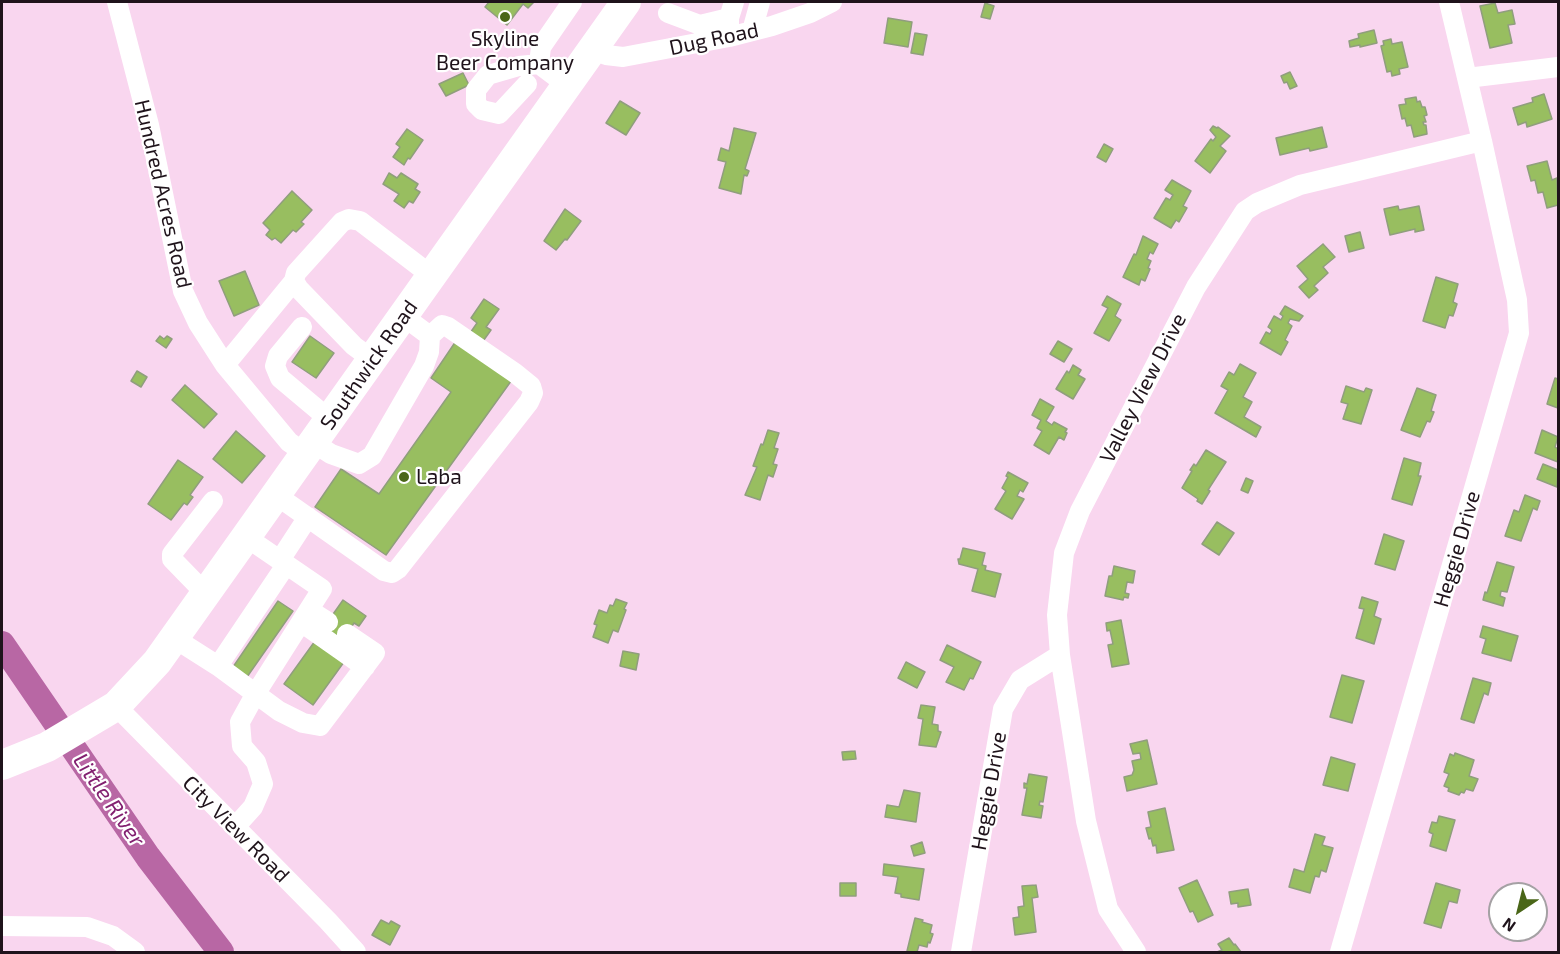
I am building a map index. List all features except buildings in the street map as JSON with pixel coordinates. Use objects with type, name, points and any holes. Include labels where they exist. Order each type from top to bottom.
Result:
[{"type":"highway","name":"Southwick Road","points":[[5,764],[47,747],[107,711],[157,662],[626,2]]},
{"type":"street","name":"Hundred Acres Road","points":[[117,2],[148,125],[183,291],[198,323],[225,365],[289,442],[317,439]]},
{"type":"street","points":[[560,95],[528,72],[541,47],[572,2]]},
{"type":"street","points":[[752,31],[760,2]]},
{"type":"street","name":"Dug Road","points":[[593,49],[606,55],[623,57],[731,19],[752,31],[793,19],[832,2]]},
{"type":"street","points":[[1449,2],[1482,141]]},
{"type":"street","points":[[668,13],[700,25],[731,19]]},
{"type":"street","points":[[1467,78],[1558,67]]},
{"type":"street","name":"Valley View Drive","points":[[1136,952],[1108,909],[1086,821],[1060,655],[1057,615],[1064,553],[1080,511],[1196,286],[1245,211],[1257,203],[1300,185],[1482,141]]},
{"type":"street","name":"Heggie Drive","points":[[1340,952],[1519,333],[1517,300],[1482,141]]},
{"type":"street","points":[[225,365],[294,281],[296,273],[342,222],[350,219],[360,222],[432,276]]},
{"type":"street","points":[[294,281],[354,346],[373,360]]},
{"type":"street","points":[[403,316],[430,336]]},
{"type":"street","points":[[276,495],[384,571],[392,573],[398,570],[529,402],[533,393],[531,386],[515,373],[448,327],[442,326],[430,336],[429,352],[424,366],[372,456],[359,464],[331,454],[317,439],[275,366],[278,356],[302,327]]},
{"type":"street","points":[[206,594],[172,559],[172,554],[213,501]]},
{"type":"street","points":[[218,666],[283,563],[308,518]]},
{"type":"street","points":[[235,827],[253,807],[263,784],[256,762],[242,746],[240,722],[322,590],[246,537]]},
{"type":"street","points":[[305,616],[328,622]]},
{"type":"street","points":[[305,616],[370,660]]},
{"type":"street","points":[[346,634],[370,660]]},
{"type":"street","points":[[174,638],[218,666],[279,711],[303,723],[320,726],[370,660]]},
{"type":"street","name":"Heggie Drive","points":[[961,952],[1003,709],[1020,680],[1060,655]]},
{"type":"street","name":"City View Road","points":[[107,711],[235,827],[356,952]]},
{"type":"street","points":[[2,926],[87,927],[113,936],[135,952]]},
{"type":"waterway","name":"Little River","points":[[2,644],[148,857],[221,952]]},
{"type":"place","name":"Skyline Beer Company","points":[[505,17]]},
{"type":"place","name":"Laba","points":[[404,477]]}]
